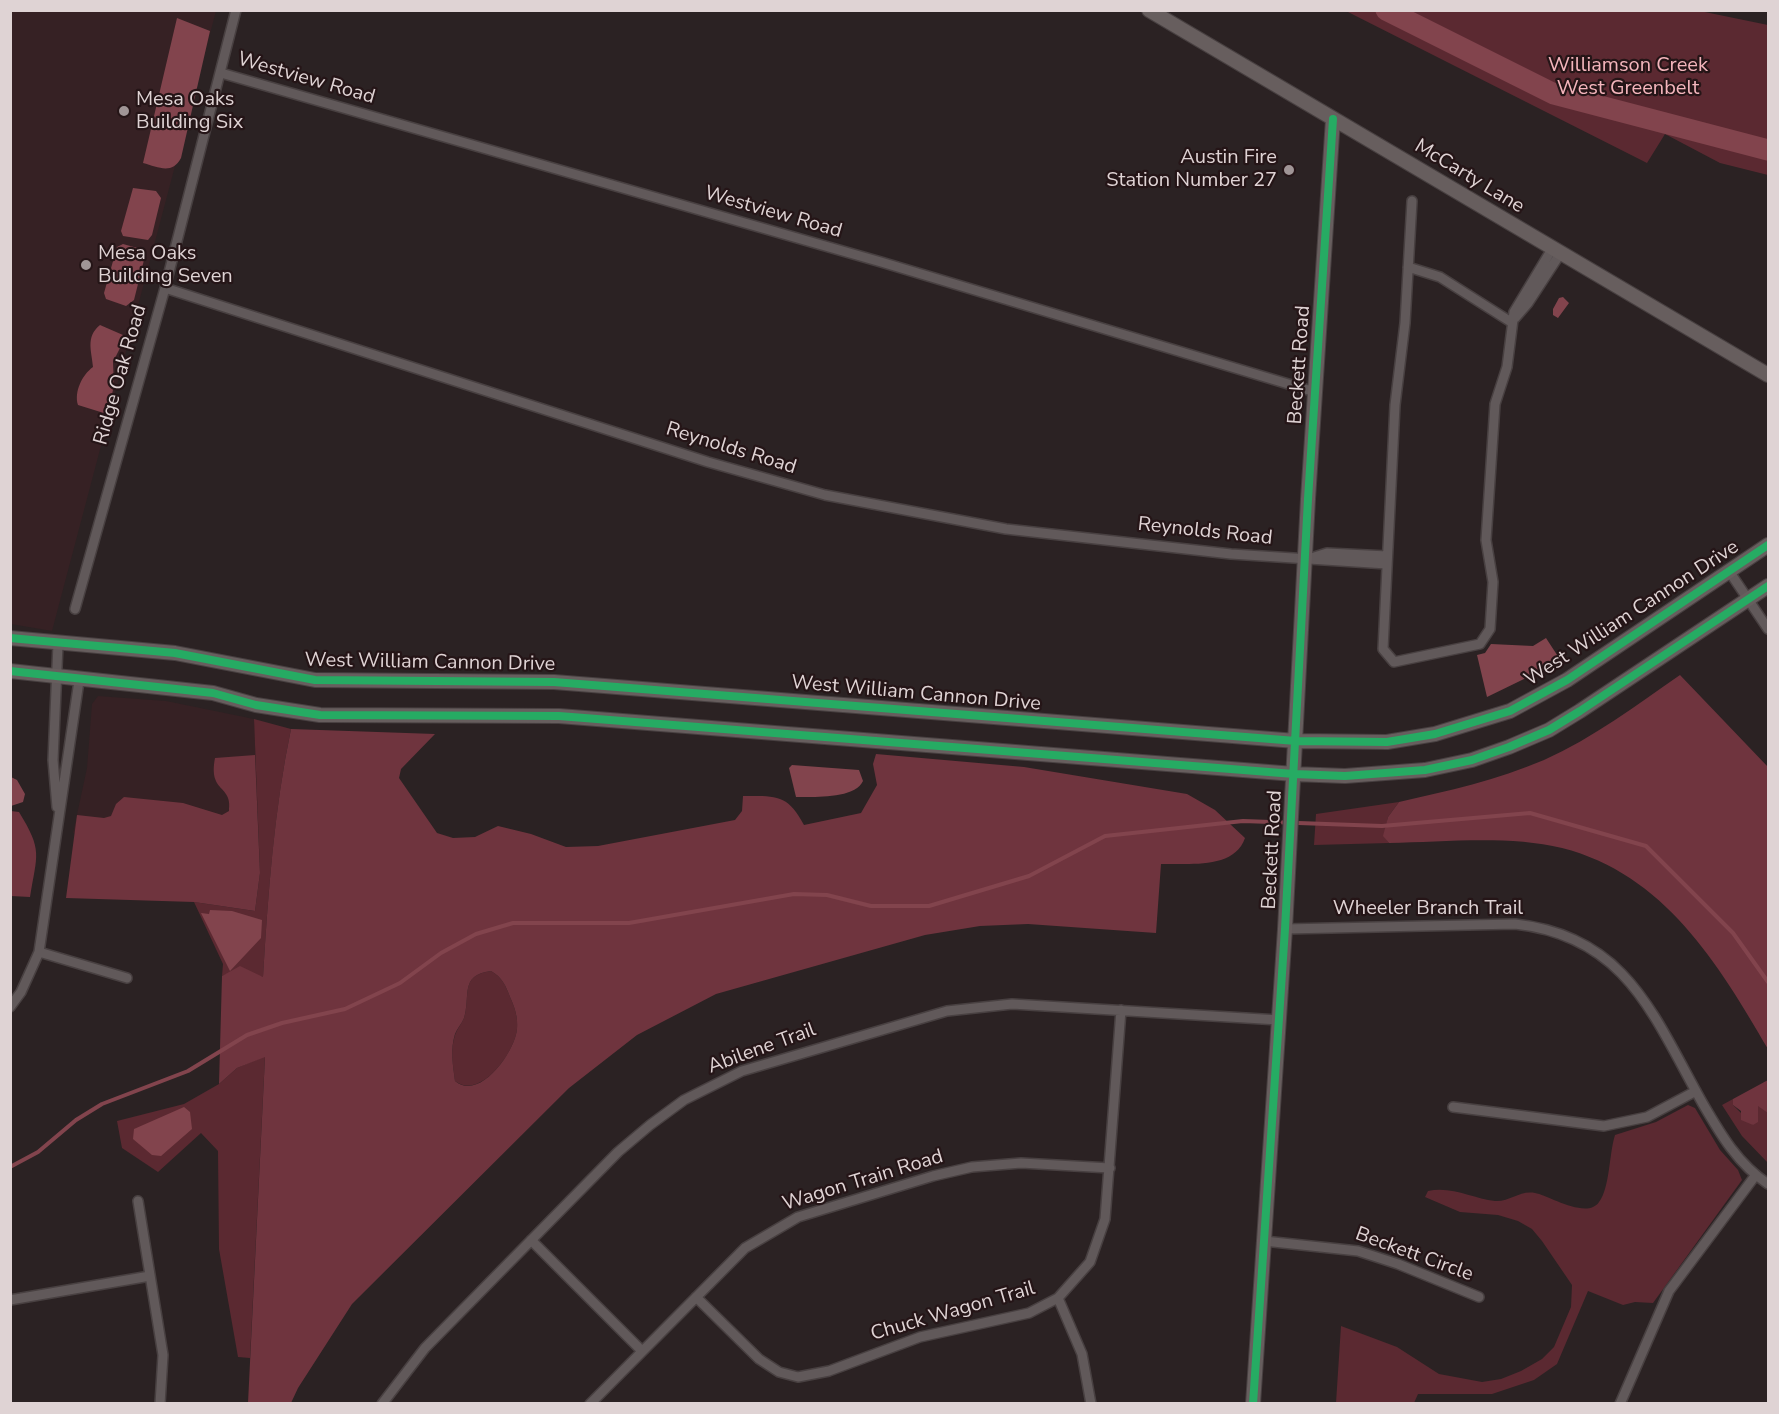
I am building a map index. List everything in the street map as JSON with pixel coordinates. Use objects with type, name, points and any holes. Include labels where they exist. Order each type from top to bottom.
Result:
[{"type":"main road","name":"McCarty Lane","points":[[1149,10],[1768,375]]},
{"type":"main road","name":"Beckett Road","points":[[1253,1404],[1285,929],[1315,392],[1333,119]]},
{"type":"main road","name":"West William Cannon Drive","points":[[10,638],[175,654],[315,680],[554,682],[1296,741],[1387,742],[1435,734],[1509,711],[1567,680],[1768,545]]},
{"type":"main road","points":[[10,671],[80,681],[213,693],[256,705],[320,715],[558,716],[1294,774],[1345,776],[1425,770],[1473,760],[1549,730],[1768,586]]},
{"type":"street","name":"Ridge Oak Road","points":[[75,609],[165,288],[237,10]]},
{"type":"street","name":"Westview Road","points":[[221,73],[881,262],[1315,392]]},
{"type":"street","points":[[1412,201],[1405,323],[1395,405],[1383,649],[1389,658],[1399,663],[1480,644],[1485,641],[1490,629],[1493,582],[1486,540],[1495,404],[1507,367],[1511,322],[1528,303],[1556,251]]},
{"type":"street","points":[[1408,267],[1440,277],[1511,322]]},
{"type":"street","name":"Reynolds Road","points":[[165,288],[708,462],[825,495],[1006,529],[1306,560],[1387,560]]},
{"type":"street","points":[[1729,571],[1768,629]]},
{"type":"street","points":[[58,644],[53,760],[58,818]]},
{"type":"street","points":[[10,1007],[21,992],[39,952],[80,681]]},
{"type":"street","name":"Wheeler Branch Trail","points":[[1285,929],[1501,923],[1528,925],[1560,933],[1599,953],[1627,977],[1644,999],[1725,1140],[1755,1176],[1768,1184]]},
{"type":"street","points":[[39,952],[127,978]]},
{"type":"street","name":"Abilene Trail","points":[[382,1404],[425,1348],[618,1152],[684,1100],[742,1071],[947,1011],[1012,1004],[1279,1020]]},
{"type":"street","name":"Chuck Wagon Trail","points":[[696,1297],[759,1359],[778,1372],[798,1377],[829,1371],[880,1350],[927,1335],[1029,1313],[1058,1298],[1083,1272],[1097,1248],[1105,1219],[1120,1010]]},
{"type":"street","points":[[1453,1107],[1604,1126],[1647,1117],[1696,1091]]},
{"type":"street","name":"Wagon Train Road","points":[[590,1404],[641,1350],[754,1242],[779,1226],[817,1210],[972,1167],[1021,1163],[1110,1168]]},
{"type":"street","points":[[1620,1404],[1669,1291],[1755,1176]]},
{"type":"street","points":[[138,1201],[163,1355],[160,1404]]},
{"type":"street","points":[[531,1240],[641,1350]]},
{"type":"street","name":"Beckett Circle","points":[[1264,1241],[1358,1251],[1398,1264],[1479,1297]]},
{"type":"street","points":[[10,1300],[150,1276]]},
{"type":"street","points":[[1058,1298],[1082,1354],[1091,1404]]},
{"type":"shaded area","points":[[11,11],[216,11],[52,631],[11,624]]},
{"type":"shaded area","points":[[177,18],[210,31],[181,158],[173,167],[159,168],[143,163]]},
{"type":"shaded area","points":[[133,188],[156,191],[161,198],[152,235],[148,240],[123,236],[121,231]]},
{"type":"shaded area","points":[[123,244],[141,249],[145,256],[134,300],[126,306],[106,299],[104,293],[117,247]]},
{"type":"shaded area","points":[[1563,297],[1569,303],[1558,318],[1553,315],[1553,309],[1559,298]]},
{"type":"shaded area","points":[[100,325],[123,335],[122,344],[113,362],[114,386],[107,414],[78,405],[77,400],[80,384],[85,374],[93,367],[91,340]]},
{"type":"shaded area","points":[[1546,638],[1561,661],[1487,697],[1477,655],[1485,653],[1491,644],[1533,646]]},
{"type":"shaded area","points":[[1680,675],[1768,767],[1768,1049],[1708,954],[1659,900],[1630,878],[1598,861],[1562,848],[1542,844],[1498,840],[1389,843],[1383,836],[1388,817],[1399,802],[1490,779],[1544,760],[1597,731]]},
{"type":"shaded area","points":[[98,696],[166,701],[254,719],[258,811],[73,833],[87,768],[92,704]]},
{"type":"shaded area","points":[[291,729],[435,734],[401,769],[399,778],[437,833],[453,838],[475,837],[498,826],[531,834],[566,847],[598,846],[735,820],[742,811],[743,796],[780,799],[792,807],[804,825],[861,813],[877,785],[873,764],[876,754],[1024,767],[1187,794],[1215,810],[1245,838],[1239,848],[1221,860],[1197,864],[1161,864],[1156,933],[1028,924],[980,926],[925,935],[716,994],[637,1035],[569,1088],[352,1304],[298,1388],[291,1403],[248,1403],[265,1057],[237,1068],[219,1084],[222,976],[240,966],[263,977],[272,852]],"holes":[[[491,971],[505,986],[515,1009],[517,1017],[515,1039],[494,1072],[475,1085],[464,1086],[455,1081],[453,1040],[464,1018],[470,982],[481,973]]]},
{"type":"shaded area","points":[[255,755],[260,873],[255,911],[194,902],[66,898],[77,815],[104,818],[111,816],[116,804],[124,797],[183,803],[222,815],[229,811],[229,802],[228,796],[215,778],[215,758]]},
{"type":"shaded area","points":[[792,765],[859,770],[863,781],[859,787],[843,794],[796,797],[789,768]]},
{"type":"shaded area","points":[[11,777],[17,780],[25,794],[23,802],[11,806]]},
{"type":"shaded area","points":[[11,811],[19,812],[35,845],[36,861],[30,897],[11,896]]},
{"type":"shaded area","points":[[210,910],[232,911],[262,920],[261,938],[230,971],[201,913],[209,914]]},
{"type":"shaded area","points":[[1768,1080],[1768,1113],[1758,1106],[1758,1122],[1753,1125],[1741,1120],[1741,1111],[1733,1105],[1733,1099]]},
{"type":"shaded area","points":[[184,1107],[190,1112],[192,1129],[161,1156],[152,1155],[133,1139],[134,1129]]},
{"type":"green space","name":"Williamson Creek West Greenbelt","points":[[1695,10],[1768,25],[1768,175],[1720,163],[1665,134],[1647,163],[1346,11]]},
{"type":"green space","points":[[254,719],[291,729],[276,821],[263,977],[229,973],[222,976],[223,964],[194,902],[255,911],[260,873]]},
{"type":"green space","points":[[1399,802],[1388,817],[1384,836],[1389,843],[1314,845],[1316,814]]},
{"type":"green space","points":[[491,971],[503,982],[516,1013],[515,1039],[495,1071],[475,1085],[465,1085],[455,1081],[452,1058],[453,1041],[464,1018],[470,982],[481,973]]},
{"type":"green space","points":[[265,1056],[250,1358],[238,1357],[219,1249],[218,1151],[201,1133],[158,1172],[122,1148],[117,1121],[184,1104],[219,1084],[237,1068]]},
{"type":"green space","points":[[1733,1099],[1733,1105],[1753,1125],[1758,1106],[1762,1106],[1768,1113],[1768,1163],[1742,1136],[1722,1105]]},
{"type":"green space","points":[[1688,1105],[1695,1108],[1720,1150],[1738,1170],[1742,1180],[1653,1303],[1635,1302],[1623,1305],[1588,1291],[1557,1364],[1534,1380],[1492,1394],[1418,1394],[1414,1403],[1336,1403],[1341,1326],[1397,1347],[1439,1374],[1482,1382],[1501,1379],[1521,1371],[1542,1359],[1554,1347],[1571,1307],[1572,1285],[1542,1241],[1532,1229],[1518,1221],[1498,1215],[1460,1212],[1425,1197],[1428,1191],[1454,1191],[1495,1201],[1525,1193],[1535,1193],[1577,1208],[1593,1207],[1603,1196],[1615,1135],[1656,1122]]},
{"type":"waterway","points":[[1386,10],[1554,94],[1768,150]]},
{"type":"waterway","points":[[10,1167],[38,1152],[76,1120],[102,1104],[188,1071],[247,1035],[282,1023],[345,1009],[400,983],[441,953],[476,934],[513,923],[629,923],[794,894],[827,895],[871,906],[929,906],[1029,876],[1105,836],[1243,821],[1382,826],[1530,813],[1646,846],[1733,933],[1768,982]]},
{"type":"cycle path","points":[[1253,1404],[1285,929],[1308,499],[1333,119]]},
{"type":"cycle path","points":[[10,638],[175,653],[315,680],[554,682],[1296,741],[1387,742],[1435,734],[1510,711],[1567,680],[1768,545]]},
{"type":"cycle path","points":[[10,671],[213,693],[256,705],[320,715],[559,716],[1294,774],[1345,776],[1425,770],[1472,760],[1549,730],[1768,586]]},
{"type":"place","name":"Mesa Oaks Building Six","points":[[124,111]]},
{"type":"place","name":"Austin Fire Station Number 27","points":[[1289,170]]},
{"type":"place","name":"Mesa Oaks Building Seven","points":[[86,265]]}]
